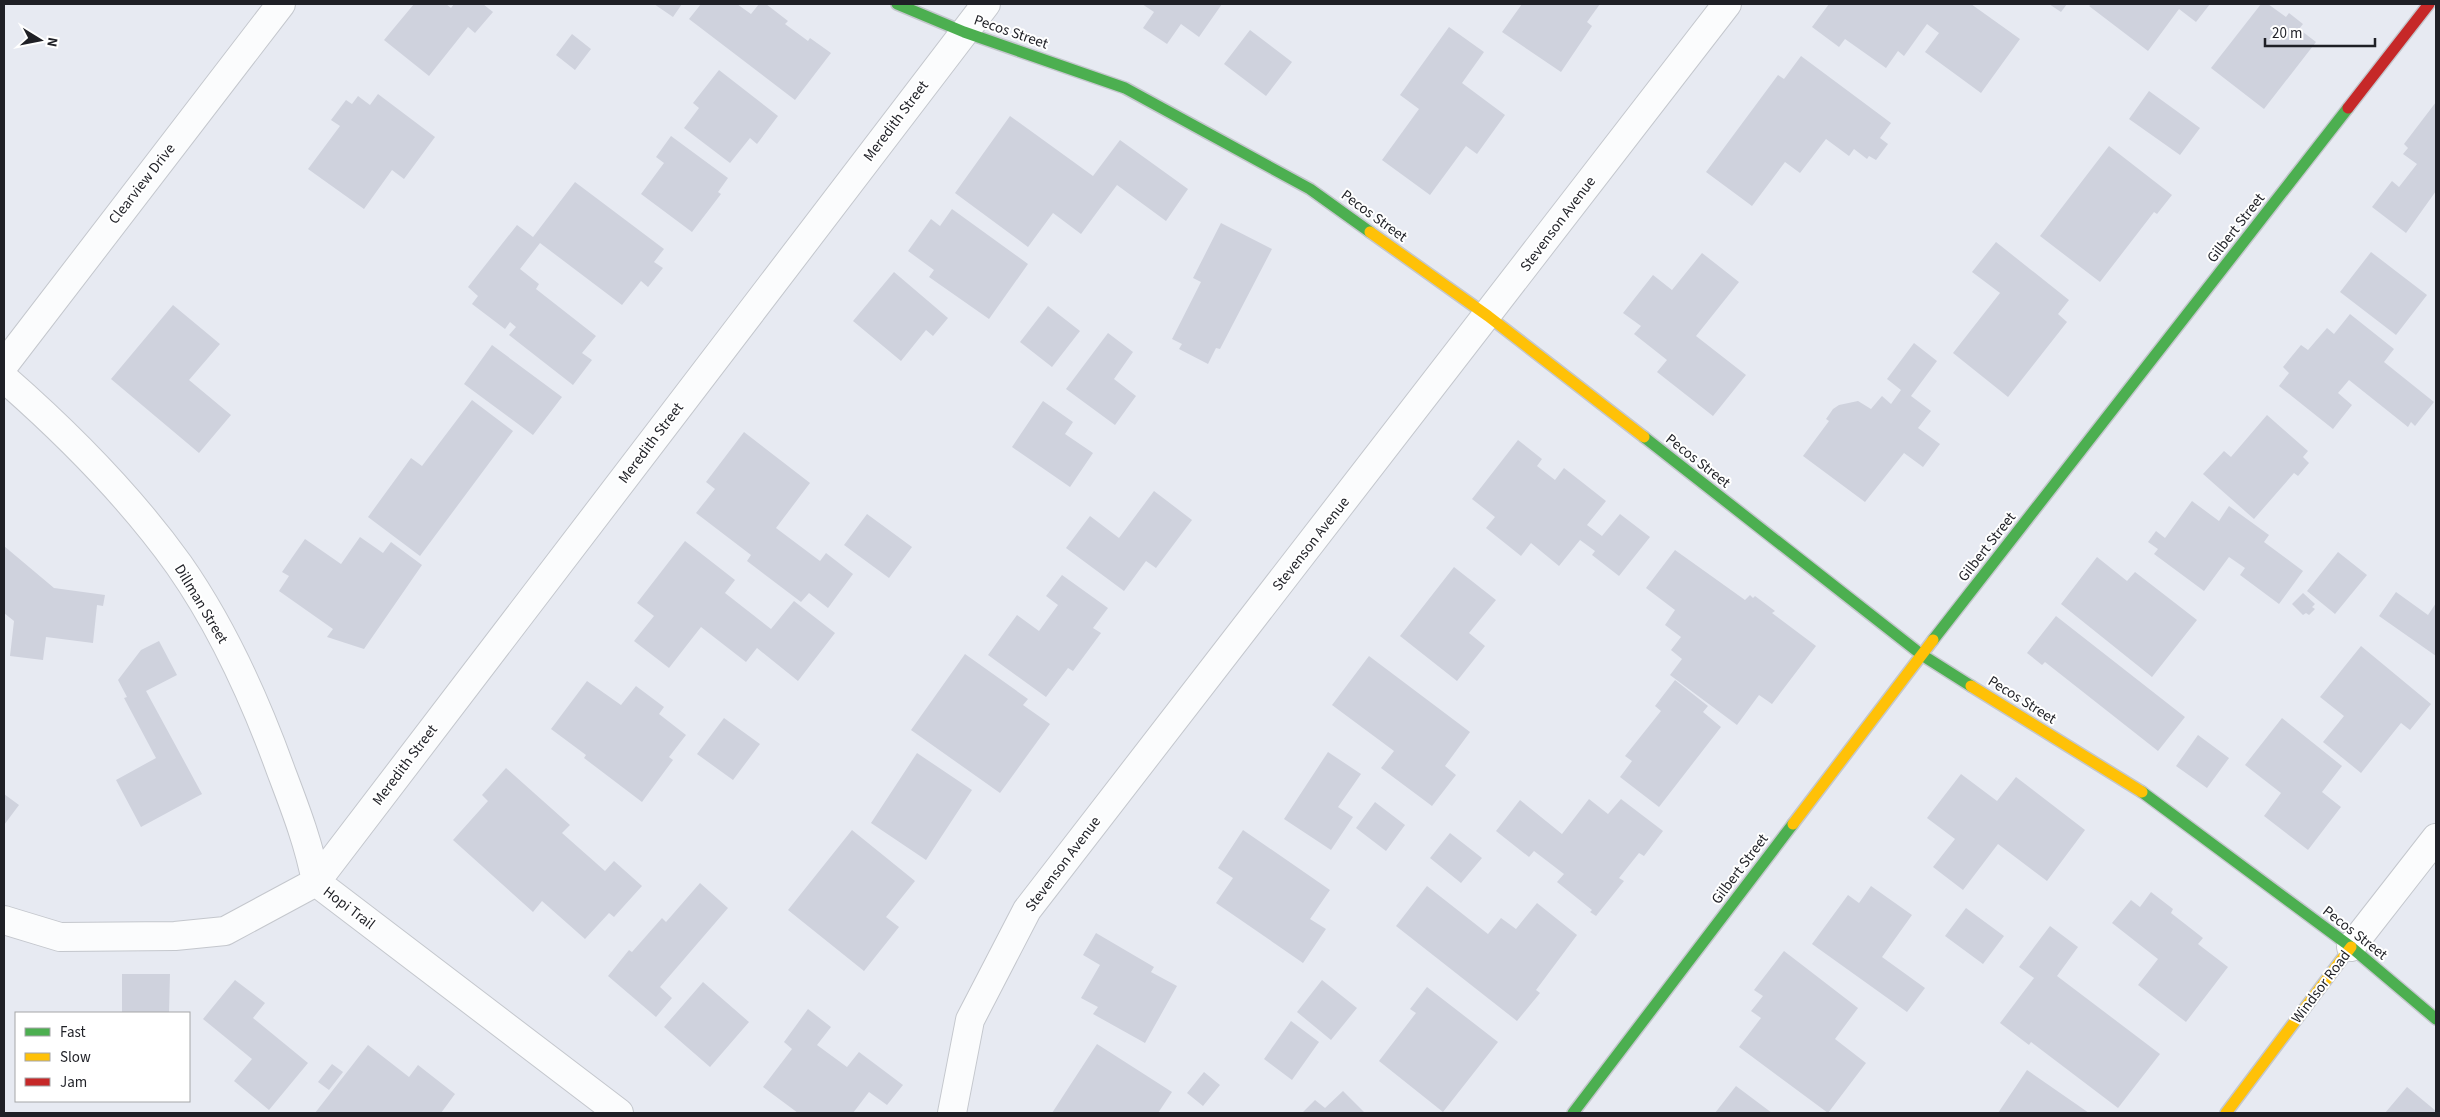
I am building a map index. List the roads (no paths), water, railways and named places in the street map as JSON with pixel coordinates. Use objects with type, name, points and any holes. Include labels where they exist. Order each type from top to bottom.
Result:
[{"type":"street","name":"Clearview Drive","points":[[4,365],[281,4]]},
{"type":"street","name":"Pecos Street","points":[[897,4],[964,32],[1125,88],[1310,189],[1488,316],[1922,655],[2146,795],[2351,947],[2436,1019]]},
{"type":"street","name":"Meredith Street","points":[[316,882],[986,4]]},
{"type":"street","name":"Stevenson Avenue","points":[[952,1113],[970,1020],[1027,910],[1488,316],[1727,4]]},
{"type":"street","name":"Gilbert Street","points":[[1573,1113],[1922,655],[2430,4]]},
{"type":"street","name":"Dillman Street","points":[[4,378],[70,437],[131,504],[179,566],[220,634],[261,714],[310,849],[316,882]]},
{"type":"street","name":"Windsor Road","points":[[2226,1113],[2436,838]]},
{"type":"street","name":"Hopi Trail","points":[[4,920],[60,937],[175,936],[224,931],[316,882],[619,1113]]}]
